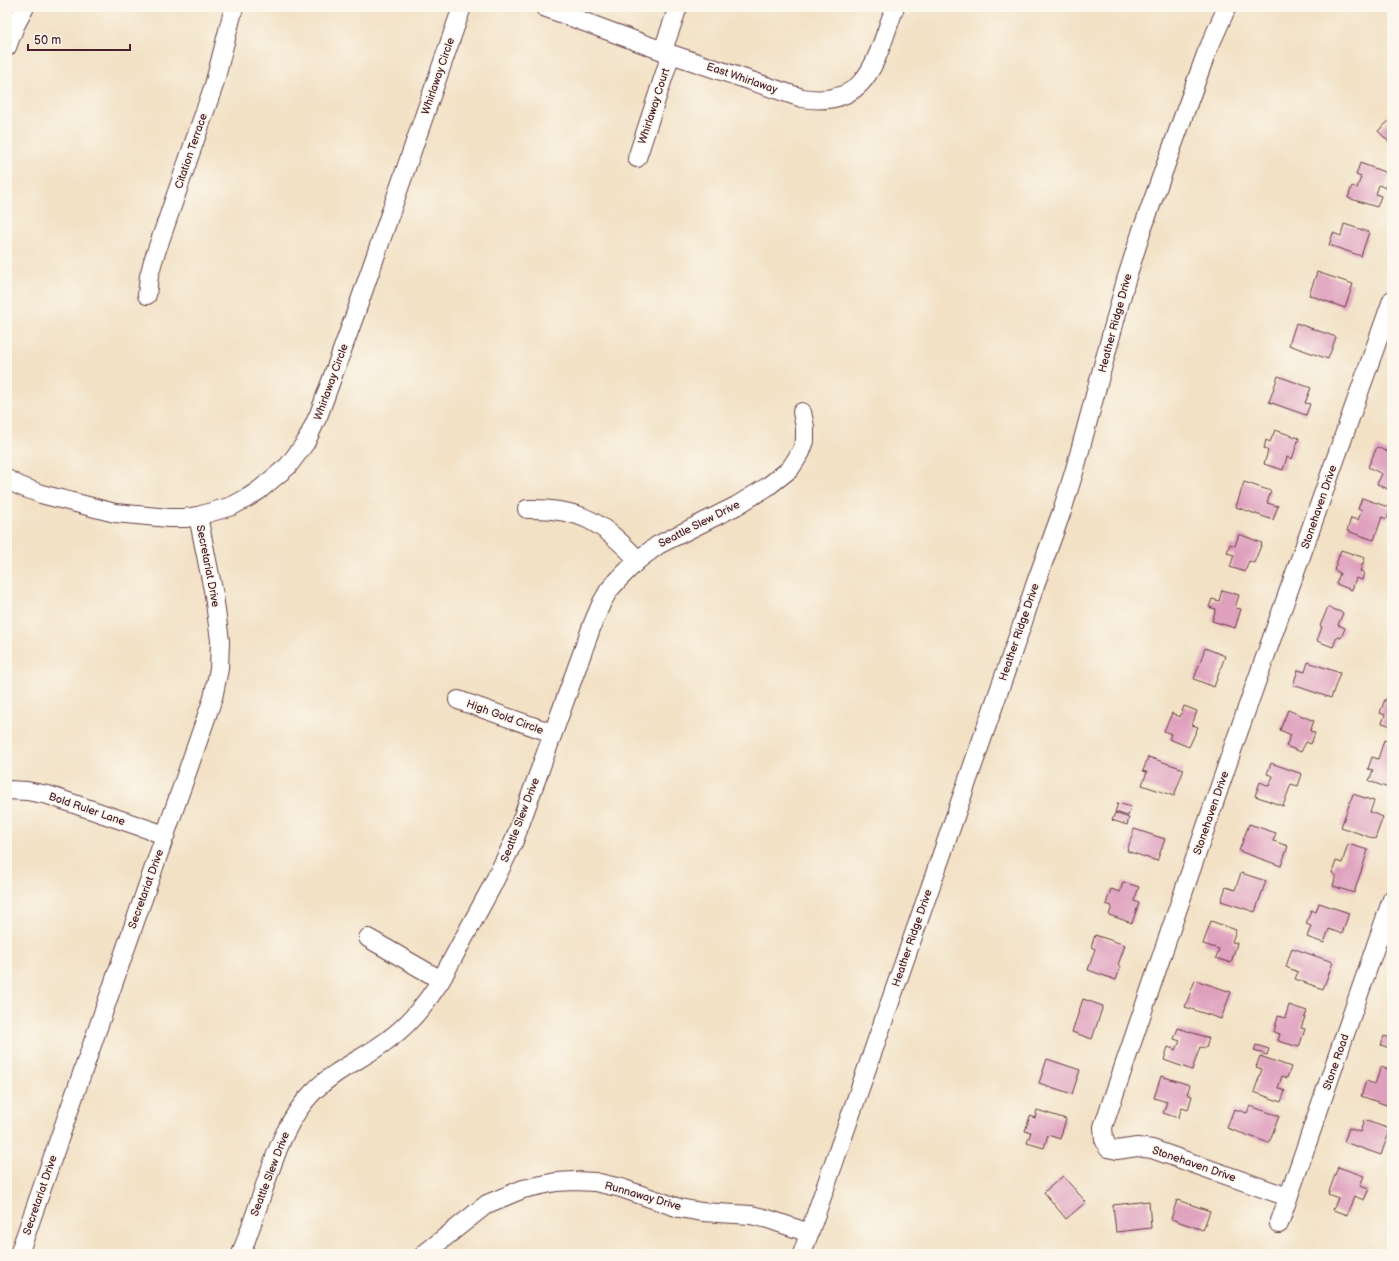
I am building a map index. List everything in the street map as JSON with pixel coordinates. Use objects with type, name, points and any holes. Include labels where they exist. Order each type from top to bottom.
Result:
[{"type":"street","points":[[7,47],[15,26],[25,7]]},
{"type":"street","name":"Citation Terrace","points":[[147,295],[149,276],[153,261],[208,104],[234,7]]},
{"type":"street","name":"Whirlaway Circle","points":[[7,479],[41,494],[115,513],[170,518],[198,516],[232,506],[258,491],[288,466],[306,442],[313,428],[356,312],[462,7]]},
{"type":"street","name":"East Whirlaway","points":[[544,7],[667,52],[802,98],[816,100],[833,99],[845,95],[855,90],[868,76],[895,7]]},
{"type":"street","name":"Whirlaway Court","points":[[636,158],[667,52],[678,7]]},
{"type":"street","name":"Heather Ridge Drive","points":[[802,1254],[1062,511],[1098,389],[1126,280],[1142,230],[1206,54],[1227,7]]},
{"type":"street","name":"Stonehaven Drive","points":[[1288,1197],[1152,1149],[1137,1147],[1117,1150],[1108,1148],[1104,1139],[1102,1127],[1236,739],[1392,300]]},
{"type":"street","name":"Seattle Slew Drive","points":[[242,1254],[275,1156],[283,1136],[300,1108],[313,1092],[330,1077],[388,1040],[415,1016],[441,980],[492,888],[514,841],[592,623],[609,590],[638,560],[658,544],[736,506],[767,487],[790,469],[801,452],[804,441],[805,428],[802,412]]},
{"type":"street","points":[[527,509],[565,511],[581,516],[610,532],[638,560]]},
{"type":"street","name":"Secretariat Drive","points":[[19,1254],[213,698],[219,669],[220,641],[214,595],[198,516]]},
{"type":"street","name":"High Gold Circle","points":[[458,700],[552,733]]},
{"type":"street","name":"Bold Ruler Lane","points":[[7,790],[27,791],[48,795],[159,834],[166,834]]},
{"type":"street","name":"Stone Road","points":[[1279,1224],[1392,899]]},
{"type":"street","points":[[368,938],[441,980]]},
{"type":"street","name":"Runnaway Drive","points":[[424,1254],[487,1204],[523,1189],[556,1182],[594,1182],[621,1188],[679,1208],[702,1212],[751,1215],[768,1219],[809,1233]]},
{"type":"building","points":[[1392,118],[1392,145],[1378,131]]},
{"type":"building","points":[[1360,163],[1390,174],[1385,188],[1379,185],[1376,194],[1381,196],[1377,207],[1348,198],[1352,186],[1357,188],[1361,177],[1356,175]]},
{"type":"building","points":[[1344,224],[1369,232],[1361,256],[1329,245],[1333,233],[1341,236]]},
{"type":"building","points":[[1317,272],[1353,284],[1345,308],[1309,295]]},
{"type":"building","points":[[1296,323],[1336,337],[1328,359],[1289,345]]},
{"type":"building","points":[[1278,376],[1311,388],[1305,403],[1310,404],[1306,415],[1269,402]]},
{"type":"building","points":[[1275,430],[1299,438],[1292,459],[1287,457],[1283,470],[1264,464],[1268,451],[1264,448],[1266,440],[1270,442]]},
{"type":"building","points":[[1377,447],[1392,454],[1392,491],[1377,484],[1382,474],[1368,467]]},
{"type":"building","points":[[1244,482],[1271,491],[1267,503],[1278,506],[1273,520],[1236,507]]},
{"type":"building","points":[[1362,498],[1391,508],[1387,519],[1382,517],[1374,540],[1347,531],[1351,518],[1358,520],[1362,510],[1358,509]]},
{"type":"building","points":[[1239,534],[1262,543],[1254,563],[1249,561],[1245,572],[1230,567],[1234,555],[1227,553],[1230,544],[1235,546]]},
{"type":"building","points":[[1341,550],[1365,558],[1360,571],[1364,572],[1362,580],[1356,578],[1352,590],[1336,584],[1340,573],[1334,570]]},
{"type":"building","points":[[1222,590],[1239,595],[1235,608],[1241,609],[1235,628],[1212,621],[1216,609],[1209,607],[1212,599],[1219,601]]},
{"type":"building","points":[[1328,607],[1343,613],[1338,625],[1345,628],[1341,638],[1337,637],[1333,647],[1317,641],[1322,627],[1320,626]]},
{"type":"building","points":[[1205,648],[1225,656],[1214,687],[1194,679]]},
{"type":"building","points":[[1308,662],[1340,673],[1331,698],[1293,685],[1298,670],[1305,672]]},
{"type":"building","points":[[1392,698],[1392,726],[1382,723],[1385,715],[1380,713],[1385,699],[1391,701]]},
{"type":"building","points":[[1184,706],[1197,711],[1192,725],[1198,727],[1189,747],[1169,739],[1171,734],[1164,731],[1172,713],[1180,717]]},
{"type":"building","points":[[1288,710],[1314,721],[1310,731],[1315,733],[1311,744],[1306,742],[1301,752],[1286,746],[1291,735],[1280,730]]},
{"type":"building","points":[[1384,740],[1392,743],[1391,789],[1369,781],[1373,770],[1368,769],[1372,757],[1378,759]]},
{"type":"building","points":[[1148,757],[1184,769],[1174,796],[1142,785],[1147,772],[1143,771]]},
{"type":"building","points":[[1271,763],[1302,774],[1298,786],[1291,784],[1283,806],[1255,796],[1260,782],[1269,786],[1273,776],[1267,774]]},
{"type":"building","points":[[1353,794],[1374,801],[1370,812],[1383,817],[1375,839],[1341,827]]},
{"type":"building","points":[[1118,803],[1131,807],[1128,816],[1115,812]]},
{"type":"building","points":[[1115,813],[1129,818],[1127,825],[1112,820]]},
{"type":"building","points":[[1249,824],[1276,833],[1273,841],[1288,846],[1281,866],[1239,851]]},
{"type":"building","points":[[1134,829],[1165,839],[1157,861],[1127,851]]},
{"type":"building","points":[[1348,844],[1368,850],[1354,893],[1333,886],[1336,875],[1332,873],[1336,861],[1342,863]]},
{"type":"building","points":[[1241,873],[1266,881],[1255,912],[1221,901],[1226,887],[1235,890]]},
{"type":"building","points":[[1123,882],[1139,887],[1134,901],[1139,903],[1132,923],[1109,915],[1112,906],[1106,904],[1111,889],[1120,892]]},
{"type":"building","points":[[1319,903],[1349,913],[1342,934],[1329,929],[1324,943],[1307,937],[1311,926],[1306,924],[1311,910],[1316,912]]},
{"type":"building","points":[[1211,921],[1236,930],[1232,942],[1237,943],[1231,963],[1216,958],[1219,949],[1203,944]]},
{"type":"building","points":[[1095,935],[1125,945],[1118,965],[1121,966],[1116,980],[1088,970],[1095,949],[1091,947]]},
{"type":"building","points":[[1292,948],[1333,962],[1323,989],[1295,979],[1298,972],[1286,967]]},
{"type":"building","points":[[1195,980],[1231,992],[1221,1019],[1185,1007]]},
{"type":"building","points":[[1083,999],[1103,1006],[1092,1039],[1072,1032]]},
{"type":"building","points":[[1289,1005],[1307,1011],[1301,1028],[1305,1029],[1299,1047],[1278,1041],[1280,1034],[1274,1032],[1278,1016],[1285,1018]]},
{"type":"building","points":[[1178,1028],[1209,1038],[1206,1048],[1200,1047],[1192,1070],[1164,1060],[1168,1047],[1176,1050],[1180,1041],[1174,1039]]},
{"type":"building","points":[[1392,1033],[1392,1049],[1381,1045],[1384,1036],[1390,1038]]},
{"type":"building","points":[[1256,1045],[1269,1049],[1267,1055],[1254,1051]]},
{"type":"building","points":[[1260,1056],[1291,1067],[1287,1078],[1282,1076],[1278,1088],[1285,1091],[1281,1102],[1254,1092],[1262,1069],[1256,1067]]},
{"type":"building","points":[[1047,1059],[1080,1070],[1072,1094],[1039,1083]]},
{"type":"building","points":[[1381,1067],[1392,1071],[1392,1107],[1361,1096],[1366,1081],[1375,1084]]},
{"type":"building","points":[[1161,1076],[1190,1085],[1187,1094],[1192,1096],[1188,1110],[1182,1108],[1178,1118],[1163,1113],[1167,1102],[1154,1098]]},
{"type":"building","points":[[1250,1106],[1279,1116],[1269,1143],[1227,1128],[1234,1109],[1247,1113]]},
{"type":"building","points":[[1037,1110],[1066,1119],[1060,1139],[1048,1135],[1044,1148],[1027,1143],[1031,1132],[1025,1131],[1030,1116],[1035,1118]]},
{"type":"building","points":[[1364,1120],[1390,1129],[1381,1155],[1344,1142],[1349,1128],[1360,1132]]},
{"type":"building","points":[[1338,1167],[1364,1176],[1360,1186],[1369,1189],[1364,1200],[1354,1196],[1347,1215],[1333,1210],[1338,1198],[1328,1194]]},
{"type":"building","points":[[1063,1176],[1086,1202],[1066,1219],[1044,1192]]},
{"type":"building","points":[[1177,1200],[1210,1211],[1203,1230],[1171,1219]]},
{"type":"building","points":[[1149,1201],[1151,1228],[1116,1232],[1113,1205]]}]
